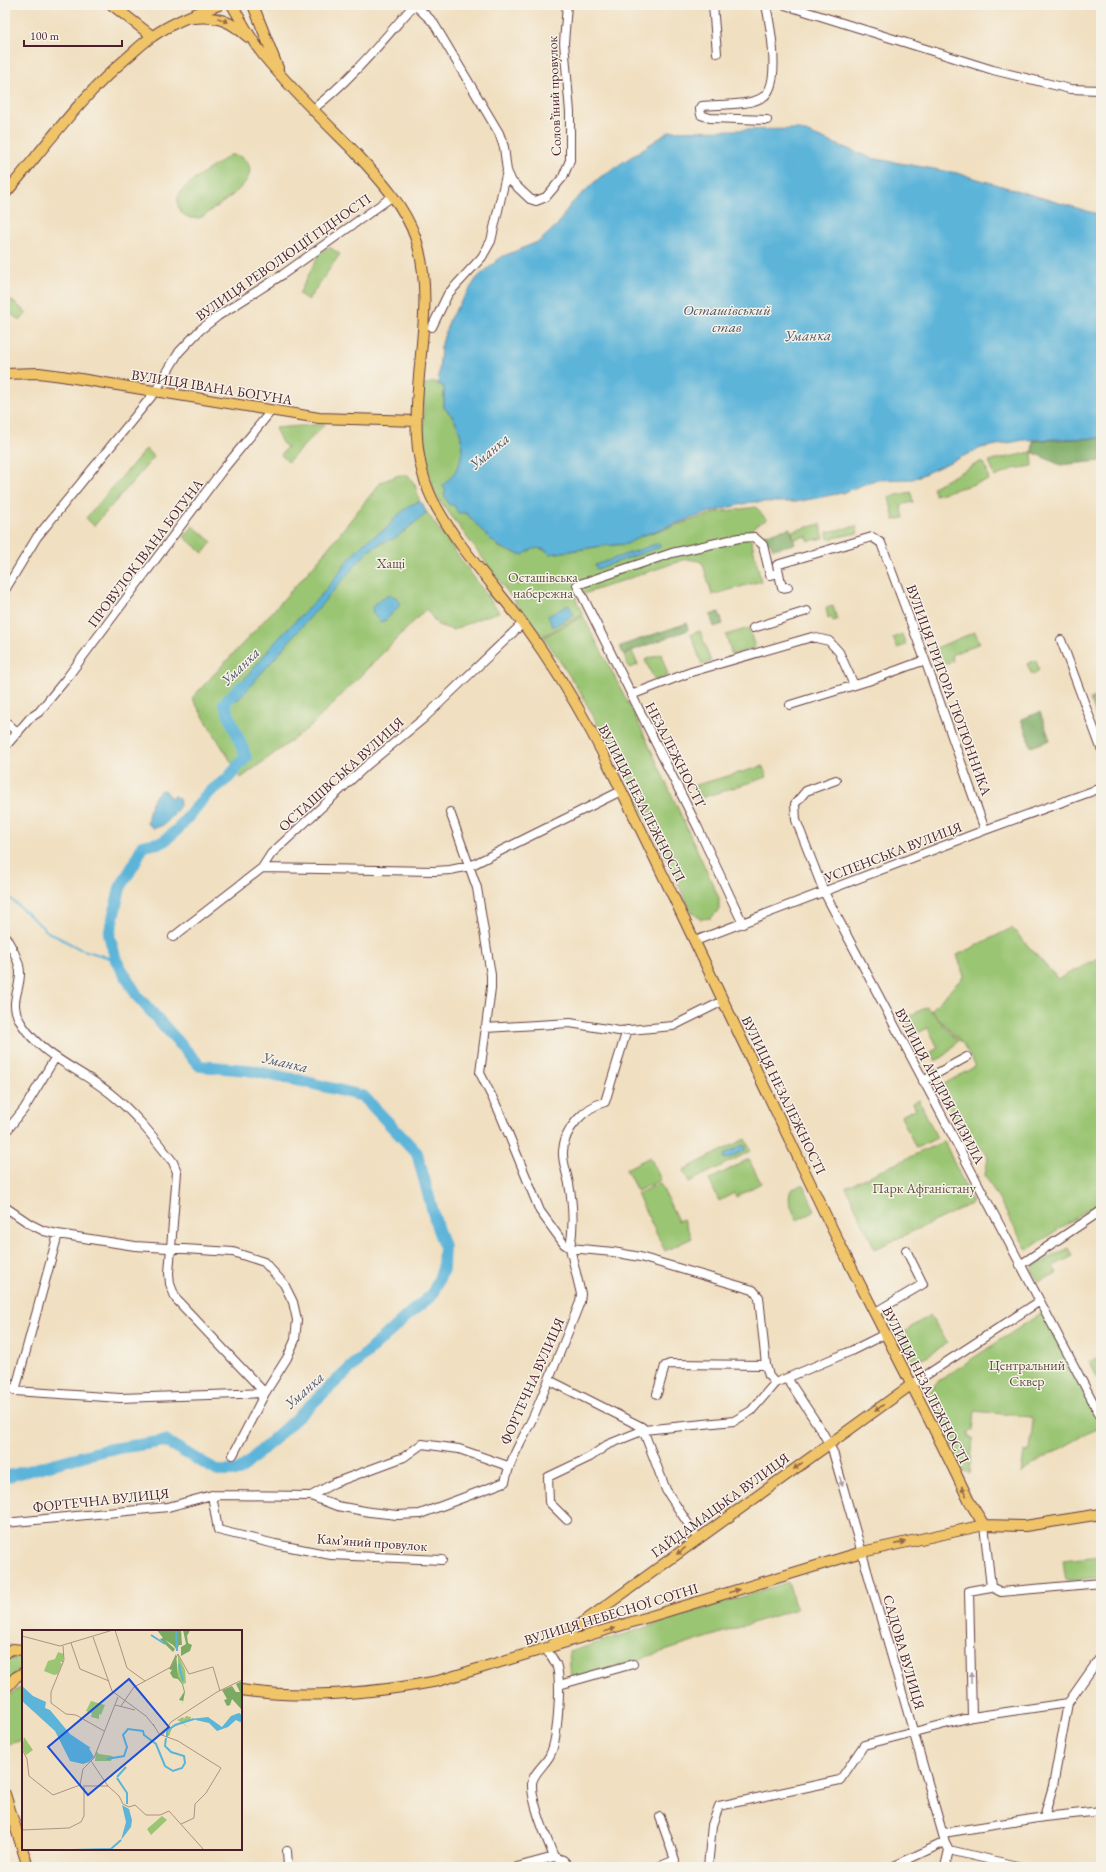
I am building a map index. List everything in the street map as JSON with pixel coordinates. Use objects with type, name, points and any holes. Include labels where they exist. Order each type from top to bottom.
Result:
[{"type":"main road","points":[[112,5],[152,36]]},
{"type":"main road","points":[[184,19],[202,5]]},
{"type":"main road","points":[[5,194],[96,85],[152,36],[184,19],[219,5]]},
{"type":"main road","name":"ВУЛИЦЯ НЕЗАЛЕЖНОСТІ","points":[[232,5],[254,43],[373,172],[393,196],[414,234],[422,268],[423,314],[416,420],[421,465],[427,487],[437,509],[473,561],[523,623],[575,704],[621,791],[695,941],[874,1313],[969,1501],[984,1525]]},
{"type":"main road","name":"ВУЛИЦЯ НЕЗАЛЕЖНОСТІ","points":[[253,5],[281,74]]},
{"type":"main road","name":"ВУЛИЦЯ НЕЗАЛЕЖНОСТІ","points":[[258,5],[264,30]]},
{"type":"main road","points":[[184,19],[208,17],[224,20],[236,27],[254,43]]},
{"type":"main road","name":"ВУЛИЦЯ ІВАНА БОГУНА","points":[[5,374],[39,373],[62,376],[319,418],[416,420]]},
{"type":"main road","name":"ГАЙДАМАЦЬКА ВУЛИЦЯ","points":[[545,1649],[911,1385]]},
{"type":"main road","name":"ВУЛИЦЯ НЕБЕСНОЇ СОТНІ","points":[[242,1690],[284,1695],[339,1694],[401,1688],[438,1680],[593,1635],[862,1552],[984,1525],[1025,1526],[1101,1514]]},
{"type":"main road","points":[[582,1623],[593,1635]]},
{"type":"main road","points":[[7,1649],[22,1650]]},
{"type":"main road","points":[[5,1689],[16,1677],[22,1674]]},
{"type":"main road","points":[[5,1794],[22,1848]]},
{"type":"main road","points":[[23,1850],[28,1867]]},
{"type":"street","points":[[314,109],[325,96],[366,60],[414,5],[433,22],[499,133],[504,147],[507,171],[491,242],[487,251],[448,294],[432,327]]},
{"type":"street","name":"Соловʼїний провулок","points":[[507,171],[512,182],[527,198],[536,201],[546,197],[567,169],[570,160],[570,128],[564,43],[567,5]]},
{"type":"street","points":[[713,5],[717,53]]},
{"type":"street","points":[[766,5],[773,58],[770,86],[766,94],[754,101],[702,106],[700,109],[701,115],[710,118],[767,120]]},
{"type":"street","points":[[784,5],[804,8],[993,70],[1070,89],[1101,90]]},
{"type":"street","name":"ВУЛИЦЯ РЕВОЛЮЦІЇ ГІДНОСТІ","points":[[5,590],[37,537],[155,392],[179,352],[200,330],[218,316],[282,275],[393,196]]},
{"type":"street","name":"ПРОВУЛОК ІВАНА БОГУНА","points":[[5,747],[30,718],[40,712],[154,564],[221,472],[271,410]]},
{"type":"street","name":"НЕЗАЛЕЖНОСТІ'","points":[[743,924],[698,828],[582,599],[577,585],[672,553],[739,538],[754,537],[763,545],[774,574]]},
{"type":"street","name":"ВУЛИЦЯ ГРИГОРА ТЮТЮННИКА","points":[[774,574],[777,566],[784,563],[872,537],[881,543],[925,660],[985,830]]},
{"type":"street","points":[[774,574],[782,588],[788,587]]},
{"type":"street","points":[[753,628],[807,611]]},
{"type":"street","name":"ОСТАШІВСЬКА ВУЛИЦЯ","points":[[172,937],[262,868],[271,854],[366,766],[423,719],[523,623]]},
{"type":"street","points":[[631,695],[691,672],[812,636],[829,642],[839,652],[854,685]]},
{"type":"street","points":[[1061,640],[1101,748]]},
{"type":"street","points":[[790,705],[854,685],[925,660]]},
{"type":"street","points":[[5,721],[18,733]]},
{"type":"street","name":"ВУЛИЦЯ АНДРІЯ КИЗИЛА","points":[[836,780],[806,791],[795,804],[796,820],[824,892],[1101,1417]]},
{"type":"street","name":"УСПЕНСЬКА ВУЛИЦЯ","points":[[695,941],[743,924],[985,830],[1101,788]]},
{"type":"street","points":[[262,868],[435,871],[470,866],[621,791]]},
{"type":"street","name":"ФОРТЕЧНА ВУЛИЦЯ","points":[[5,1523],[168,1507],[212,1495],[311,1496],[337,1506],[370,1512],[398,1515],[420,1514],[504,1482],[508,1466],[521,1443],[549,1380],[580,1302],[581,1294],[570,1248],[564,1244],[540,1211],[499,1111],[480,1073],[480,1063],[491,988],[491,975],[477,888],[450,812]]},
{"type":"street","points":[[5,936],[18,964],[20,972],[14,1006],[18,1016],[29,1033],[55,1058],[111,1094],[130,1111],[173,1162],[177,1172],[169,1273],[170,1284],[176,1299],[265,1393]]},
{"type":"street","points":[[485,1028],[570,1023],[619,1030],[673,1026],[723,1001]]},
{"type":"street","points":[[627,1030],[605,1102],[597,1104],[577,1121],[572,1127],[563,1146],[562,1152],[570,1186],[574,1228],[570,1248],[613,1252],[640,1257],[752,1290],[759,1297],[766,1365],[769,1376],[775,1383]]},
{"type":"street","points":[[923,1081],[967,1057]]},
{"type":"street","points":[[5,1133],[24,1108],[55,1058]]},
{"type":"street","points":[[5,1207],[37,1228],[58,1234],[135,1246],[233,1252],[264,1262],[284,1284],[293,1302],[297,1320],[295,1340],[287,1358],[265,1393],[233,1455]]},
{"type":"street","points":[[1020,1265],[1101,1211]]},
{"type":"street","points":[[15,1391],[58,1234]]},
{"type":"street","points":[[874,1313],[923,1284],[906,1250]]},
{"type":"street","points":[[911,1385],[1040,1302]]},
{"type":"street","points":[[567,1520],[549,1502],[548,1477],[590,1457],[607,1445],[644,1430],[734,1421],[751,1411],[775,1383],[851,1351],[885,1334]]},
{"type":"street","points":[[657,1394],[663,1370],[665,1366],[670,1364],[766,1365]]},
{"type":"street","name":"САДОВА ВУЛИЦЯ","points":[[787,1378],[830,1443],[945,1842],[949,1850]]},
{"type":"street","points":[[549,1380],[642,1427],[666,1490],[698,1539]]},
{"type":"street","points":[[5,1384],[15,1391],[120,1398],[265,1393]]},
{"type":"street","points":[[311,1496],[334,1483],[404,1457],[422,1444],[459,1449],[508,1466]]},
{"type":"street","name":"Камʼяний провулок","points":[[212,1495],[218,1530],[275,1544],[331,1555],[442,1560]]},
{"type":"street","points":[[984,1525],[991,1587]]},
{"type":"street","points":[[972,1717],[969,1591],[991,1587],[1001,1592],[1101,1583]]},
{"type":"street","points":[[545,1649],[556,1665],[559,1685],[555,1736],[550,1755],[532,1782],[533,1794],[554,1857]]},
{"type":"street","points":[[1044,1817],[1053,1786],[1068,1703],[1101,1656]]},
{"type":"street","points":[[559,1685],[633,1664]]},
{"type":"street","points":[[708,1867],[712,1825],[719,1806],[840,1780],[864,1745],[913,1731],[972,1717],[1068,1703]]},
{"type":"street","points":[[943,1833],[1044,1817],[1101,1811]]},
{"type":"street","points":[[658,1867],[675,1860],[660,1817]]},
{"type":"street","points":[[892,1867],[945,1842]]},
{"type":"street","points":[[945,1867],[949,1850],[1021,1867]]},
{"type":"street","points":[[287,1851],[288,1867]]},
{"type":"street","points":[[517,1867],[554,1857],[563,1860],[570,1867]]},
{"type":"green space","points":[[230,155],[239,156],[247,162],[250,169],[248,177],[243,185],[226,200],[202,217],[192,218],[184,215],[178,206],[178,198],[183,189]]},
{"type":"green space","points":[[329,247],[340,254],[308,300],[299,294],[319,254]]},
{"type":"green space","points":[[10,299],[27,313],[20,321],[5,309]]},
{"type":"green space","name":"Осташівська набережна","points":[[435,382],[444,387],[444,408],[455,420],[461,436],[462,444],[462,452],[457,468],[453,475],[443,485],[449,498],[455,505],[466,513],[500,548],[537,548],[557,553],[602,546],[627,544],[641,536],[718,512],[756,507],[767,520],[755,526],[750,534],[761,581],[712,595],[703,564],[699,561],[686,559],[575,597],[583,615],[541,637],[435,494],[427,464],[424,440],[423,385]]},
{"type":"green space","points":[[325,424],[288,462],[281,455],[287,447],[282,443],[275,428]]},
{"type":"green space","points":[[1101,438],[1101,461],[1060,465],[1032,452],[1033,441]]},
{"type":"green space","points":[[146,449],[154,457],[94,526],[86,518]]},
{"type":"green space","points":[[1032,452],[1033,466],[1013,469],[995,477],[989,461]]},
{"type":"green space","points":[[980,462],[985,464],[989,480],[935,495],[933,487]]},
{"type":"green space","name":"Хащі","points":[[399,475],[408,475],[415,485],[420,503],[499,612],[480,618],[453,630],[438,625],[426,609],[311,726],[241,778],[192,698],[316,563],[381,482]]},
{"type":"green space","points":[[911,492],[913,502],[901,505],[904,518],[894,520],[889,497]]},
{"type":"green space","points":[[820,524],[824,538],[808,541],[807,536],[794,539],[792,531]]},
{"type":"green space","points":[[193,526],[212,542],[203,553],[184,537]]},
{"type":"green space","points":[[856,526],[858,533],[828,539],[827,532]]},
{"type":"green space","points":[[790,528],[795,544],[773,549],[770,542],[763,543],[760,536]]},
{"type":"green space","points":[[833,606],[837,620],[833,621],[832,617],[828,618],[826,608]]},
{"type":"green space","points":[[719,612],[723,624],[714,627],[710,615]]},
{"type":"green space","points":[[583,616],[640,726],[719,898],[719,910],[711,918],[700,919],[691,911],[636,796],[582,695],[544,637]]},
{"type":"green space","points":[[687,623],[688,630],[623,654],[620,646]]},
{"type":"green space","points":[[749,628],[755,648],[732,655],[726,635]]},
{"type":"green space","points":[[700,631],[711,662],[702,665],[691,634]]},
{"type":"green space","points":[[975,632],[980,643],[951,655],[953,661],[938,667],[931,650]]},
{"type":"green space","points":[[902,634],[906,645],[897,648],[893,638]]},
{"type":"green space","points":[[632,651],[638,665],[629,668],[624,655]]},
{"type":"green space","points":[[661,654],[668,675],[655,681],[645,660]]},
{"type":"green space","points":[[1036,660],[1039,670],[1034,675],[1031,673],[1027,664]]},
{"type":"green space","points":[[1101,695],[1101,721],[1098,722],[1090,699]]},
{"type":"green space","points":[[1040,712],[1050,740],[1031,747],[1021,719]]},
{"type":"green space","points":[[763,766],[767,777],[698,799],[693,786]]},
{"type":"green space","points":[[1012,928],[1058,979],[1101,957],[1101,1201],[1027,1250],[985,1175],[988,1158],[984,1150],[969,1143],[939,1087],[976,1066],[963,1044],[931,1010],[964,976],[957,955]]},
{"type":"green space","points":[[927,1007],[958,1041],[943,1057],[935,1061],[931,1052],[938,1048],[928,1028],[913,1035],[905,1018]]},
{"type":"green space","points":[[919,1100],[937,1138],[916,1148],[901,1116],[916,1109],[913,1103]]},
{"type":"green space","points":[[745,1139],[751,1151],[689,1182],[683,1170]]},
{"type":"green space","name":"Парк Афганістану","points":[[944,1141],[973,1203],[875,1249],[846,1187]]},
{"type":"green space","points":[[650,1157],[661,1180],[637,1191],[626,1169]]},
{"type":"green space","points":[[749,1160],[761,1183],[736,1197],[734,1193],[719,1201],[709,1180]]},
{"type":"green space","points":[[660,1183],[678,1221],[683,1219],[692,1238],[665,1251],[637,1194]]},
{"type":"green space","points":[[803,1184],[815,1211],[797,1220],[790,1205],[789,1198],[791,1190]]},
{"type":"green space","points":[[1069,1248],[1073,1256],[1053,1266],[1057,1273],[1040,1281],[1036,1279],[1032,1269],[1033,1266]]},
{"type":"green space","name":"Центральний Сквер","points":[[1043,1312],[1101,1421],[1101,1426],[1033,1464],[1021,1474],[1024,1452],[1030,1451],[1033,1420],[1031,1417],[975,1411],[973,1431],[969,1431],[969,1438],[973,1439],[970,1473],[964,1471],[928,1395],[937,1382]]},
{"type":"green space","points":[[930,1315],[948,1343],[914,1364],[896,1337]]},
{"type":"green space","points":[[1101,1356],[1101,1376],[1097,1378],[1090,1362]]},
{"type":"green space","points":[[1101,1556],[1101,1577],[1066,1581],[1063,1560]]},
{"type":"green space","points":[[788,1582],[796,1609],[571,1681],[569,1652]]},
{"type":"green space","points":[[22,1657],[22,1668],[5,1683],[5,1660]]},
{"type":"green space","points":[[22,1687],[22,1740],[5,1745],[5,1698]]},
{"type":"water","name":"Осташівський став","points":[[798,129],[871,158],[957,173],[1101,215],[1101,438],[1024,440],[981,448],[913,479],[875,480],[842,493],[796,502],[751,502],[707,513],[641,536],[627,544],[602,546],[550,554],[543,549],[536,548],[523,555],[513,553],[497,545],[466,513],[458,513],[454,505],[449,505],[444,494],[446,491],[443,485],[453,475],[457,468],[462,452],[462,444],[461,436],[455,420],[444,408],[444,387],[438,384],[441,346],[450,318],[477,278],[501,257],[540,241],[558,224],[570,205],[599,178],[670,131]]},
{"type":"water","points":[[419,502],[423,504],[426,514],[394,539],[383,542],[368,551],[239,699],[235,700],[230,696],[276,641],[325,591],[349,559],[365,542],[387,528],[395,518],[410,505]]},
{"type":"water","points":[[659,543],[660,547],[597,569],[595,565]]},
{"type":"water","points":[[389,595],[396,597],[400,605],[386,620],[381,622],[373,614],[372,607]]},
{"type":"water","points":[[569,605],[574,615],[553,627],[548,616]]},
{"type":"water","points":[[162,790],[166,791],[170,798],[174,796],[179,798],[180,805],[162,826],[153,828],[147,823],[150,809],[155,796]]},
{"type":"water","points":[[743,1145],[746,1147],[745,1150],[727,1159],[724,1158],[725,1154]]},
{"type":"waterway","name":"Уманка","points":[[5,1477],[105,1450],[165,1441],[218,1471],[239,1471],[411,1312],[432,1295],[443,1269],[444,1246],[437,1227],[417,1153],[363,1096],[248,1070],[200,1066],[138,997],[116,960],[109,935],[120,888],[136,861],[142,846],[163,842],[178,829],[207,794],[228,778],[246,757],[224,703],[242,686]]},
{"type":"waterway","points":[[5,894],[48,932],[80,949],[116,960]]}]
